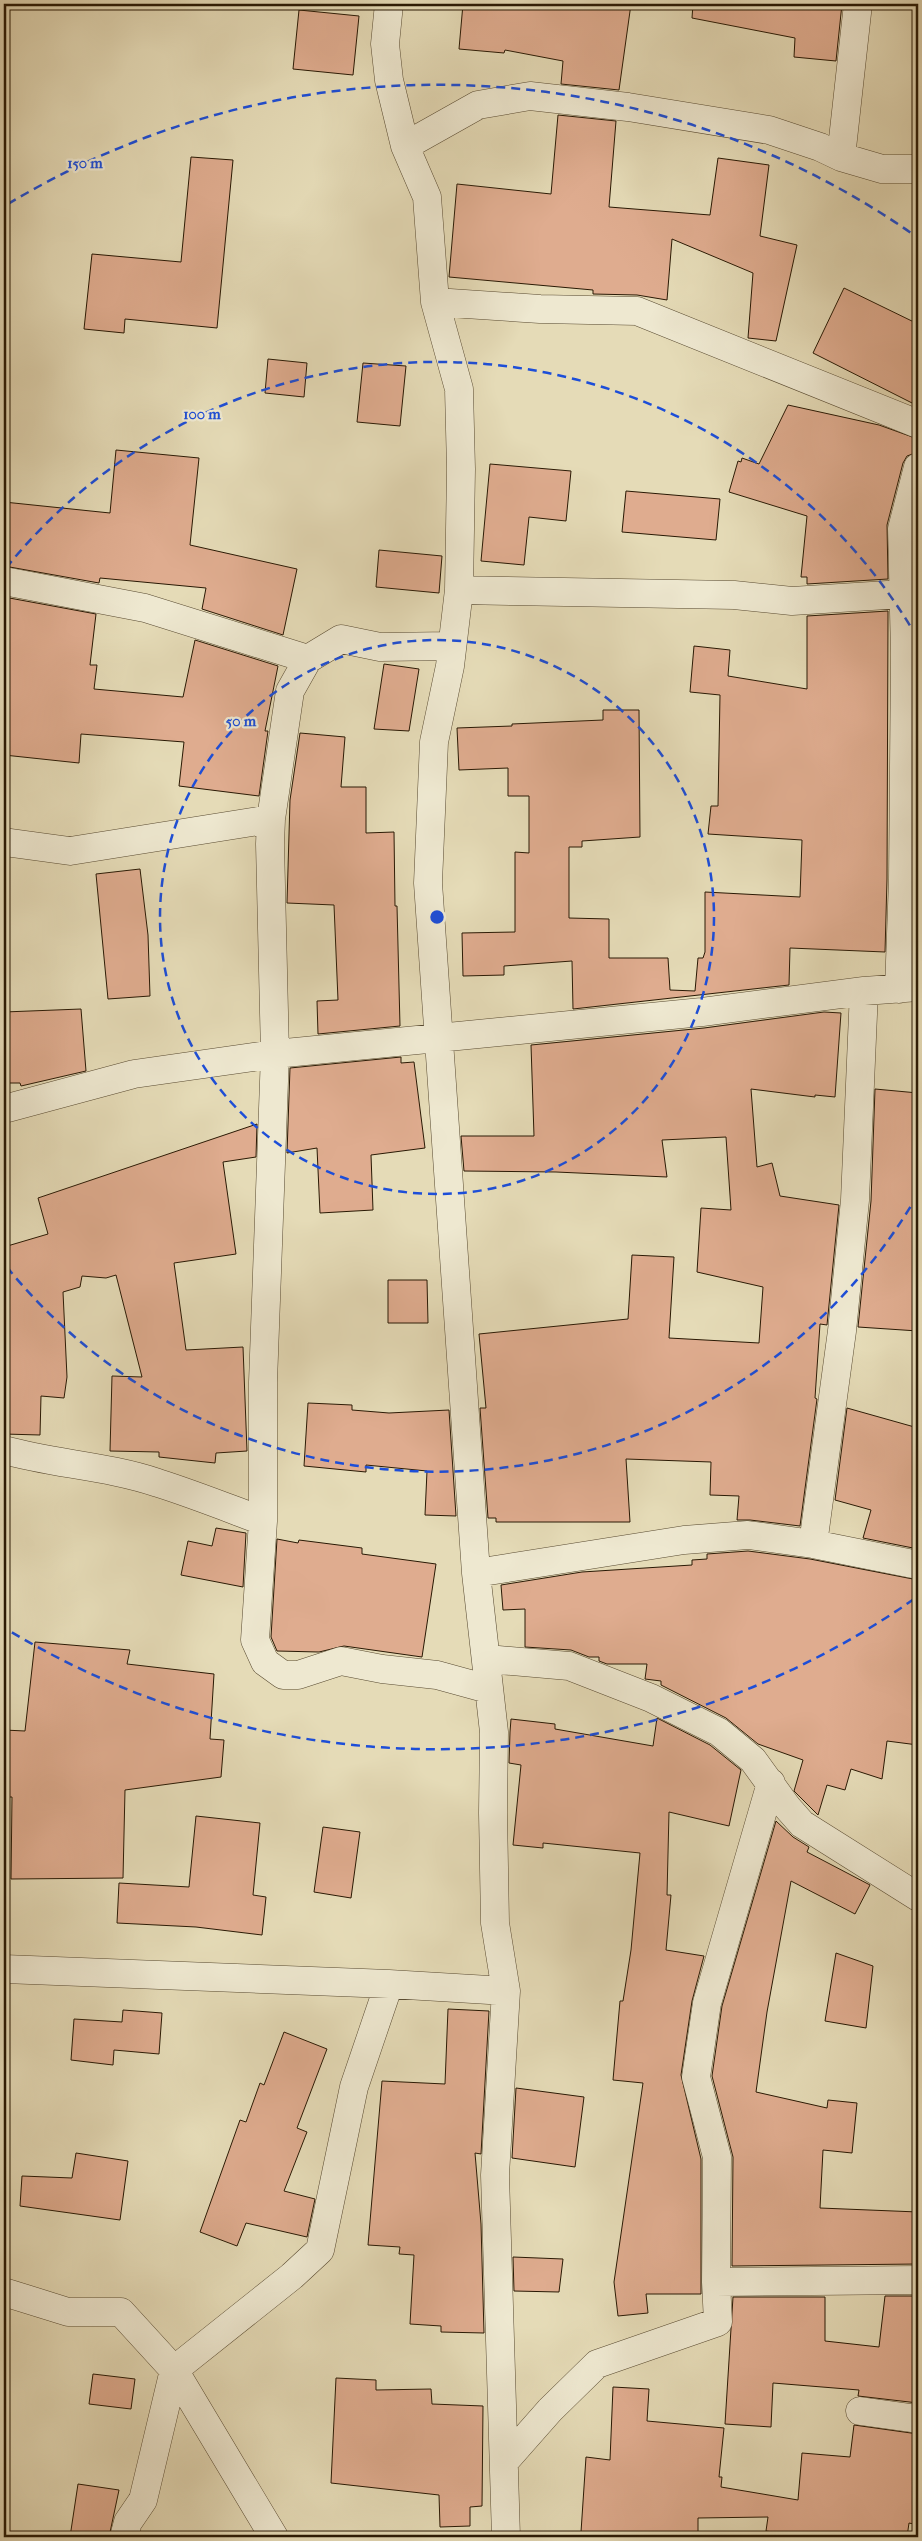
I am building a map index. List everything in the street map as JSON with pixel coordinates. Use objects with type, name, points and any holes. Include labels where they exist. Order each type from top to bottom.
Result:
[{"type":"street","points":[[389,4],[384,44],[389,80],[405,146],[427,197],[435,302],[459,388],[461,469],[459,590],[434,742],[428,883],[437,1036],[476,1573],[494,1732],[493,1813],[496,1924],[506,1992],[495,2175],[498,2220],[498,2308],[506,2537]]},
{"type":"street","points":[[841,157],[858,4]]},
{"type":"street","points":[[405,146],[478,104],[530,96],[628,107],[769,130],[820,146],[841,157],[882,170],[918,169]]},
{"type":"street","points":[[435,302],[540,309],[637,310],[918,424]]},
{"type":"street","points":[[4,1109],[134,1074],[275,1054],[437,1036],[702,1012],[864,990],[909,988],[903,860],[903,594],[918,467]]},
{"type":"street","points":[[4,581],[145,608],[308,659]]},
{"type":"street","points":[[459,590],[734,595],[792,601],[903,594]]},
{"type":"street","points":[[451,646],[380,647],[341,638],[308,659],[290,691],[271,819],[270,844],[275,1054],[263,1382],[263,1521],[255,1640],[265,1662],[282,1675],[298,1675],[341,1660],[382,1669],[436,1675],[488,1689]]},
{"type":"street","points":[[4,842],[70,851],[271,819]]},
{"type":"street","points":[[813,1544],[842,1331],[854,1200],[864,990]]},
{"type":"street","points":[[4,1450],[24,1456],[70,1463],[158,1483],[263,1521]]},
{"type":"street","points":[[476,1573],[684,1540],[748,1535],[813,1544],[918,1565]]},
{"type":"street","points":[[487,1659],[568,1666],[651,1698],[719,1732],[753,1760],[787,1807],[802,1824],[918,1897]]},
{"type":"street","points":[[504,2461],[550,2410],[598,2364],[718,2322],[716,2282],[717,2157],[696,2077],[707,2003],[771,1783]]},
{"type":"street","points":[[4,1969],[389,1984],[506,1992]]},
{"type":"street","points":[[124,2537],[128,2522],[142,2500],[174,2370],[292,2276],[320,2250],[354,2088],[389,1984]]},
{"type":"street","points":[[716,2282],[918,2280]]},
{"type":"street","points":[[4,2292],[68,2312],[121,2312],[174,2370],[274,2537]]},
{"type":"street","points":[[860,2411],[918,2420]]},
{"type":"building","points":[[463,4],[631,4],[619,90],[561,84],[563,61],[505,50],[504,53],[459,49]]},
{"type":"building","points":[[693,4],[842,4],[836,61],[794,57],[795,38],[692,18]]},
{"type":"building","points":[[299,10],[359,16],[353,75],[293,69]]},
{"type":"building","points":[[558,115],[616,121],[609,207],[710,215],[718,158],[769,165],[760,236],[797,245],[776,341],[748,338],[753,273],[672,239],[667,300],[637,295],[593,294],[593,290],[449,277],[457,184],[551,194]]},
{"type":"building","points":[[191,157],[233,160],[217,328],[125,319],[124,333],[84,329],[92,254],[181,262]]},
{"type":"building","points":[[844,288],[918,324],[918,406],[813,353]]},
{"type":"building","points":[[268,359],[307,363],[304,397],[265,393]]},
{"type":"building","points":[[363,363],[406,366],[400,426],[357,422]]},
{"type":"building","points":[[788,405],[879,425],[918,439],[918,452],[907,456],[903,463],[887,525],[888,579],[807,584],[807,577],[801,577],[807,516],[729,492],[738,461],[741,462],[742,458],[759,464]]},
{"type":"building","points":[[116,450],[199,458],[190,545],[297,569],[283,635],[202,609],[206,588],[100,578],[99,583],[4,566],[4,502],[110,513]]},
{"type":"building","points":[[490,464],[571,471],[566,521],[529,517],[524,565],[481,561]]},
{"type":"building","points":[[626,491],[720,499],[716,540],[622,532]]},
{"type":"building","points":[[379,550],[442,556],[439,593],[376,587]]},
{"type":"building","points":[[4,597],[96,614],[90,665],[97,665],[94,689],[183,697],[195,640],[278,666],[265,731],[268,731],[259,796],[179,786],[184,742],[81,734],[79,763],[4,755]]},
{"type":"building","points":[[888,611],[885,952],[790,948],[789,985],[573,1009],[572,961],[504,966],[504,975],[463,976],[462,933],[515,932],[515,852],[529,853],[529,796],[508,796],[508,768],[459,770],[457,728],[603,720],[603,710],[639,710],[640,837],[582,841],[582,847],[569,847],[569,918],[609,919],[609,958],[668,958],[670,990],[695,991],[698,958],[703,958],[705,952],[705,892],[800,897],[802,840],[708,834],[711,806],[718,806],[720,695],[690,692],[694,646],[730,650],[728,676],[807,689],[807,616]]},
{"type":"building","points":[[384,664],[419,669],[409,731],[374,729]]},
{"type":"building","points":[[300,733],[345,737],[341,787],[366,787],[366,833],[394,832],[400,1026],[318,1034],[317,1001],[338,1000],[334,905],[287,903],[290,800]]},
{"type":"building","points":[[140,869],[148,935],[150,996],[108,999],[96,874]]},
{"type":"building","points":[[81,1009],[86,1071],[21,1086],[20,1083],[4,1083],[4,1012]]},
{"type":"building","points":[[824,1012],[841,1013],[835,1097],[815,1095],[815,1097],[751,1089],[757,1167],[772,1163],[780,1196],[839,1205],[827,1325],[820,1324],[815,1398],[817,1399],[800,1526],[737,1520],[739,1496],[710,1495],[711,1462],[626,1459],[630,1522],[496,1522],[496,1518],[488,1518],[480,1408],[486,1408],[479,1334],[628,1319],[632,1255],[674,1257],[669,1338],[759,1343],[763,1287],[697,1272],[701,1208],[731,1210],[726,1137],[662,1140],[667,1177],[556,1172],[464,1171],[461,1136],[534,1136],[531,1045],[704,1028]]},
{"type":"building","points":[[401,1057],[401,1063],[414,1062],[425,1148],[371,1155],[373,1210],[320,1213],[317,1148],[287,1153],[290,1068]]},
{"type":"building","points":[[875,1089],[918,1093],[918,1331],[858,1327],[871,1201]]},
{"type":"building","points":[[257,1124],[256,1157],[223,1162],[236,1254],[174,1263],[186,1350],[243,1347],[247,1451],[216,1453],[215,1463],[159,1457],[159,1452],[110,1451],[112,1376],[142,1377],[116,1275],[106,1278],[82,1276],[80,1287],[63,1292],[67,1377],[64,1398],[41,1396],[40,1435],[4,1434],[4,1247],[48,1234],[38,1198]]},
{"type":"building","points":[[388,1280],[427,1280],[428,1323],[388,1323]]},
{"type":"building","points":[[308,1403],[352,1405],[352,1410],[389,1413],[449,1410],[456,1516],[425,1515],[427,1471],[366,1465],[366,1472],[304,1466]]},
{"type":"building","points":[[847,1408],[918,1428],[918,1549],[863,1538],[871,1510],[835,1500]]},
{"type":"building","points":[[216,1528],[246,1533],[243,1587],[181,1575],[188,1541],[212,1546]]},
{"type":"building","points":[[277,1539],[298,1543],[299,1540],[362,1548],[362,1554],[436,1564],[422,1657],[344,1646],[319,1652],[277,1651],[271,1637]]},
{"type":"building","points":[[748,1551],[810,1559],[918,1580],[918,1745],[887,1741],[882,1779],[851,1769],[845,1790],[827,1785],[818,1815],[794,1791],[803,1760],[758,1744],[726,1718],[661,1685],[661,1681],[645,1679],[647,1664],[607,1664],[599,1661],[599,1657],[589,1657],[571,1650],[525,1647],[525,1609],[503,1610],[501,1585],[582,1572],[692,1565],[692,1560],[707,1559],[707,1554]]},
{"type":"building","points":[[35,1642],[130,1650],[127,1664],[214,1674],[210,1739],[224,1740],[221,1777],[125,1790],[123,1878],[11,1879],[12,1797],[4,1797],[4,1730],[25,1731]]},
{"type":"building","points":[[657,1718],[710,1745],[741,1770],[729,1826],[669,1812],[667,1895],[671,1895],[666,1950],[704,1956],[692,2001],[681,2075],[701,2159],[701,2294],[646,2294],[648,2313],[618,2316],[614,2282],[643,2083],[613,2080],[620,2001],[623,2001],[631,1950],[640,1853],[543,1843],[543,1848],[513,1845],[521,1765],[509,1763],[510,1732],[511,1719],[555,1724],[555,1729],[653,1746]]},
{"type":"building","points":[[196,1816],[260,1823],[253,1895],[266,1897],[262,1935],[196,1927],[117,1923],[119,1883],[189,1887]]},
{"type":"building","points":[[776,1821],[793,1837],[809,1847],[807,1852],[870,1885],[855,1914],[791,1881],[767,2012],[756,2092],[827,2108],[828,2100],[857,2103],[852,2153],[823,2150],[820,2208],[918,2212],[918,2264],[732,2266],[733,2157],[712,2076],[722,2006]]},
{"type":"building","points":[[323,1827],[360,1832],[351,1898],[314,1892]]},
{"type":"building","points":[[836,1953],[873,1966],[866,2028],[825,2021]]},
{"type":"building","points":[[448,2009],[489,2011],[481,2154],[475,2153],[481,2224],[484,2333],[441,2332],[441,2326],[410,2324],[414,2255],[399,2254],[400,2247],[368,2245],[382,2081],[445,2084]]},
{"type":"building","points":[[123,2010],[162,2013],[159,2054],[114,2050],[113,2065],[71,2060],[74,2019],[122,2022]]},
{"type":"building","points":[[284,2032],[327,2049],[297,2128],[307,2132],[284,2191],[315,2199],[307,2237],[246,2223],[237,2246],[200,2232],[240,2120],[246,2122],[260,2083],[264,2085]]},
{"type":"building","points":[[516,2088],[584,2097],[575,2167],[512,2158]]},
{"type":"building","points":[[76,2153],[128,2161],[120,2220],[20,2206],[22,2176],[72,2178]]},
{"type":"building","points":[[513,2257],[563,2259],[559,2292],[514,2291]]},
{"type":"building","points":[[885,2296],[918,2296],[918,2403],[858,2396],[859,2390],[773,2383],[771,2427],[725,2424],[733,2297],[825,2297],[825,2341],[879,2347]]},
{"type":"building","points":[[93,2374],[135,2379],[131,2409],[89,2404]]},
{"type":"building","points":[[336,2378],[376,2380],[376,2390],[431,2389],[432,2404],[483,2406],[482,2506],[470,2507],[470,2526],[440,2527],[439,2495],[331,2483]]},
{"type":"building","points":[[613,2387],[649,2389],[647,2421],[724,2428],[719,2477],[722,2477],[721,2487],[798,2500],[802,2453],[850,2457],[854,2425],[918,2434],[918,2525],[909,2523],[907,2537],[809,2537],[766,2531],[768,2517],[698,2518],[698,2537],[610,2537],[581,2532],[586,2457],[610,2460]]},
{"type":"building","points":[[78,2484],[119,2490],[109,2537],[70,2537]]}]
